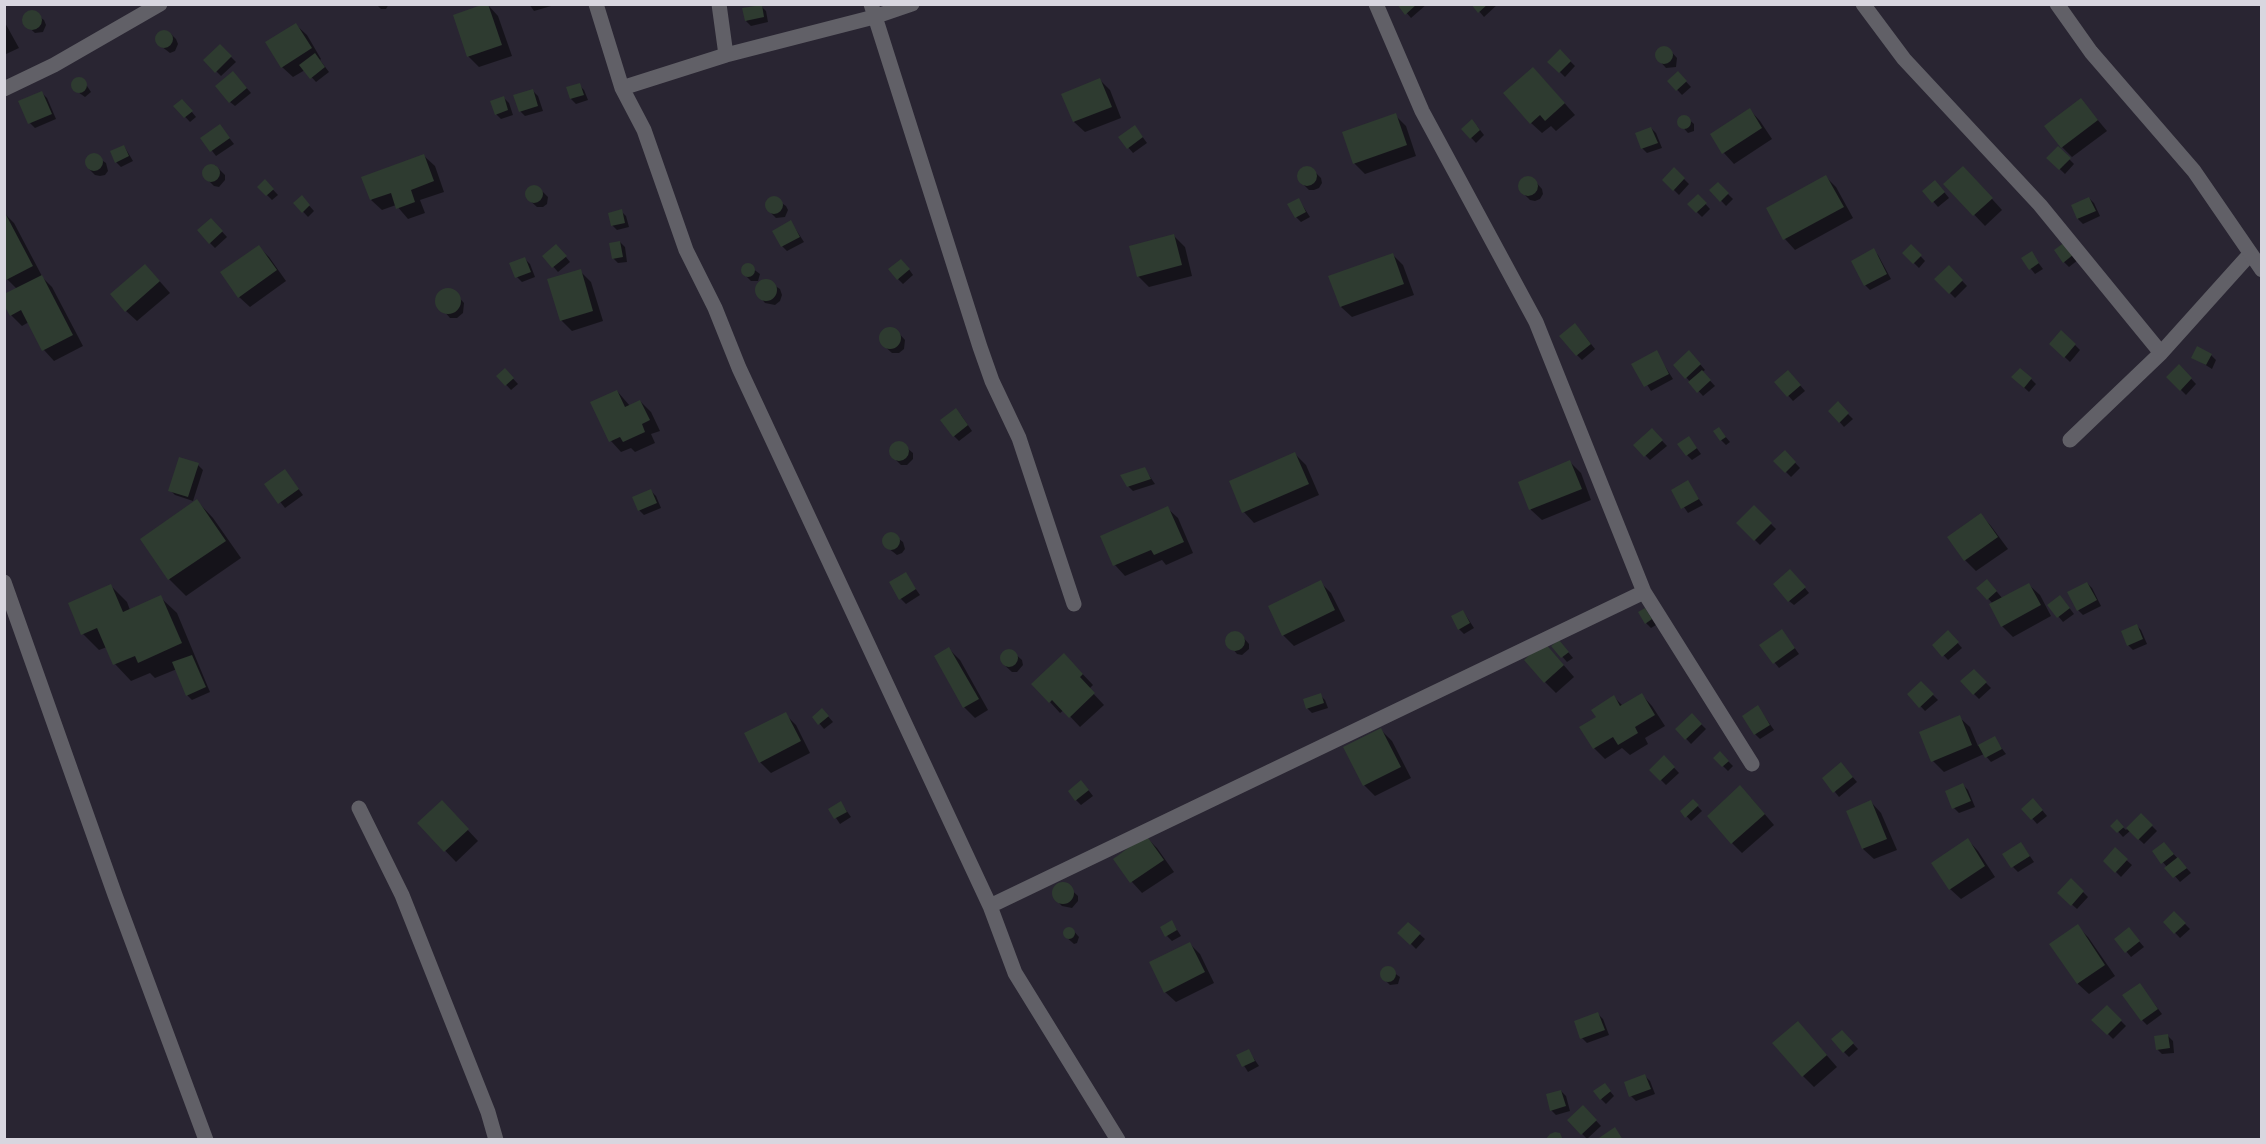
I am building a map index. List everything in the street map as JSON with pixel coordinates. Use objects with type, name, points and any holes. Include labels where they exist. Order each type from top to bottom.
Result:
[{"type":"street","points":[[4,89],[54,65],[160,4]]},
{"type":"street","points":[[596,4],[622,88],[644,130],[686,250],[715,308],[744,379],[990,906],[1015,973],[1118,1140]]},
{"type":"street","points":[[719,4],[726,55]]},
{"type":"street","points":[[622,88],[872,11],[912,4]]},
{"type":"street","points":[[1376,4],[1422,111],[1536,322],[1644,592],[1752,764]]},
{"type":"street","points":[[1863,4],[1904,59],[2040,205],[2161,354]]},
{"type":"street","points":[[2057,4],[2091,52],[2194,171],[2262,270]]},
{"type":"street","points":[[872,11],[980,347],[992,381],[1019,438],[1074,604]]},
{"type":"street","points":[[2070,440],[2161,354],[2250,254]]},
{"type":"street","points":[[4,582],[115,895],[207,1140]]},
{"type":"street","points":[[990,906],[1644,592]]},
{"type":"street","points":[[359,808],[402,895],[488,1112],[496,1140]]},
{"type":"building","points":[[488,4],[502,45],[467,57],[453,15]]},
{"type":"building","points":[[1397,4],[1417,4],[1405,15]]},
{"type":"building","points":[[1471,4],[1488,4],[1478,13]]},
{"type":"building","points":[[762,5],[764,17],[745,21],[742,8]]},
{"type":"building","points":[[32,10],[39,13],[42,20],[39,27],[32,30],[25,27],[22,20],[25,13]]},
{"type":"building","points":[[296,23],[312,48],[281,68],[265,42]]},
{"type":"building","points":[[160,30],[168,30],[173,35],[171,46],[160,48],[155,43],[155,35]]},
{"type":"building","points":[[220,44],[232,56],[215,73],[203,60]]},
{"type":"building","points":[[1664,46],[1670,49],[1673,55],[1670,61],[1664,64],[1658,61],[1655,55],[1658,49]]},
{"type":"building","points":[[1560,49],[1571,61],[1559,73],[1547,62]]},
{"type":"building","points":[[315,53],[325,67],[310,79],[299,65]]},
{"type":"building","points":[[1533,67],[1565,103],[1545,121],[1540,115],[1530,124],[1503,93]]},
{"type":"building","points":[[233,71],[247,88],[229,103],[215,86]]},
{"type":"building","points":[[1678,71],[1687,81],[1676,91],[1667,81]]},
{"type":"building","points":[[79,77],[87,85],[79,93],[71,85]]},
{"type":"building","points":[[1100,78],[1112,107],[1073,122],[1061,94]]},
{"type":"building","points":[[580,83],[584,95],[570,99],[566,87]]},
{"type":"building","points":[[533,89],[538,106],[519,112],[513,95]]},
{"type":"building","points":[[42,91],[52,114],[28,124],[18,101]]},
{"type":"building","points":[[504,96],[508,110],[495,115],[490,101]]},
{"type":"building","points":[[2081,98],[2098,120],[2061,148],[2044,126]]},
{"type":"building","points":[[182,99],[193,111],[184,118],[173,106]]},
{"type":"building","points":[[1750,108],[1762,128],[1722,154],[1710,134]]},
{"type":"building","points":[[1396,113],[1407,145],[1353,164],[1342,132]]},
{"type":"building","points":[[1681,115],[1687,115],[1691,122],[1687,129],[1681,129],[1677,125],[1677,119]]},
{"type":"building","points":[[1472,119],[1480,130],[1470,139],[1461,129]]},
{"type":"building","points":[[220,124],[230,138],[210,152],[200,138]]},
{"type":"building","points":[[1135,125],[1143,137],[1127,149],[1118,137]]},
{"type":"building","points":[[1651,127],[1658,143],[1641,149],[1635,133]]},
{"type":"building","points":[[124,145],[129,156],[115,163],[110,151]]},
{"type":"building","points":[[2058,146],[2071,158],[2059,170],[2046,158]]},
{"type":"building","points":[[90,153],[98,153],[103,158],[101,169],[90,171],[85,166],[85,158]]},
{"type":"building","points":[[424,154],[434,181],[411,190],[415,202],[396,209],[391,193],[370,200],[361,177]]},
{"type":"building","points":[[207,164],[215,164],[220,169],[218,180],[207,182],[202,177],[202,169]]},
{"type":"building","points":[[1307,166],[1314,169],[1317,176],[1314,183],[1307,186],[1300,183],[1297,176],[1300,169]]},
{"type":"building","points":[[1963,166],[1993,198],[1973,216],[1943,184]]},
{"type":"building","points":[[1674,167],[1685,178],[1673,191],[1662,180]]},
{"type":"building","points":[[1826,175],[1844,207],[1783,240],[1766,208]]},
{"type":"building","points":[[1528,176],[1535,179],[1538,186],[1535,193],[1528,196],[1521,193],[1518,186],[1521,179]]},
{"type":"building","points":[[265,179],[274,189],[266,196],[257,187]]},
{"type":"building","points":[[1935,180],[1945,192],[1932,203],[1922,191]]},
{"type":"building","points":[[1718,182],[1729,193],[1720,202],[1709,190]]},
{"type":"building","points":[[530,185],[538,185],[543,190],[541,201],[530,203],[525,198],[525,190]]},
{"type":"building","points":[[1698,194],[1707,203],[1696,213],[1687,204]]},
{"type":"building","points":[[302,195],[310,205],[302,213],[293,203]]},
{"type":"building","points":[[770,196],[778,196],[783,201],[781,212],[770,214],[765,209],[765,201]]},
{"type":"building","points":[[2089,197],[2096,211],[2077,219],[2071,205]]},
{"type":"building","points":[[1299,198],[1306,212],[1295,218],[1287,204]]},
{"type":"building","points":[[622,209],[625,223],[611,226],[608,213]]},
{"type":"building","points":[[4,211],[33,266],[6,280],[4,277]]},
{"type":"building","points":[[211,218],[223,231],[209,244],[197,230]]},
{"type":"building","points":[[791,220],[800,237],[781,247],[772,231]]},
{"type":"building","points":[[1174,234],[1182,265],[1137,277],[1129,246]]},
{"type":"building","points":[[620,241],[623,257],[612,259],[609,243]]},
{"type":"building","points":[[2065,242],[2074,254],[2063,263],[2054,250]]},
{"type":"building","points":[[556,244],[567,256],[552,268],[542,256]]},
{"type":"building","points":[[1911,244],[1922,255],[1913,264],[1902,253]]},
{"type":"building","points":[[259,245],[277,270],[238,298],[220,272]]},
{"type":"building","points":[[1874,248],[1887,274],[1864,286],[1851,261]]},
{"type":"building","points":[[2032,251],[2039,263],[2029,270],[2021,258]]},
{"type":"building","points":[[1393,253],[1404,284],[1340,307],[1328,276]]},
{"type":"building","points":[[525,257],[531,272],[515,278],[509,263]]},
{"type":"building","points":[[901,259],[910,269],[897,280],[888,269]]},
{"type":"building","points":[[745,263],[751,263],[755,270],[751,277],[745,277],[741,273],[741,267]]},
{"type":"building","points":[[145,264],[160,281],[125,312],[110,294]]},
{"type":"building","points":[[1949,265],[1963,280],[1949,294],[1934,279]]},
{"type":"building","points":[[581,269],[593,311],[560,321],[547,279]]},
{"type":"building","points":[[42,275],[73,335],[42,351],[21,310],[10,316],[4,305],[4,294]]},
{"type":"building","points":[[766,279],[774,282],[777,290],[774,298],[766,301],[758,298],[755,290],[758,282]]},
{"type":"building","points":[[448,288],[457,292],[461,301],[457,310],[448,314],[439,310],[435,301],[439,292]]},
{"type":"building","points":[[1575,323],[1591,344],[1576,356],[1559,336]]},
{"type":"building","points":[[886,327],[894,327],[901,334],[901,342],[894,349],[886,349],[879,342],[879,334]]},
{"type":"building","points":[[2061,330],[2076,344],[2064,358],[2049,344]]},
{"type":"building","points":[[2197,346],[2212,354],[2206,365],[2191,358]]},
{"type":"building","points":[[1657,350],[1669,374],[1644,387],[1631,364]]},
{"type":"building","points":[[1689,350],[1701,364],[1685,379],[1673,365]]},
{"type":"building","points":[[2179,364],[2192,378],[2180,391],[2166,377]]},
{"type":"building","points":[[505,368],[514,378],[505,386],[496,376]]},
{"type":"building","points":[[2020,368],[2032,378],[2024,388],[2011,377]]},
{"type":"building","points":[[1702,370],[1711,380],[1697,393],[1688,382]]},
{"type":"building","points":[[1788,370],[1801,385],[1787,397],[1774,382]]},
{"type":"building","points":[[617,390],[625,407],[640,400],[650,420],[642,424],[645,432],[623,442],[620,437],[609,442],[590,402]]},
{"type":"building","points":[[1838,401],[1849,413],[1839,423],[1828,411]]},
{"type":"building","points":[[956,408],[968,425],[953,437],[940,420]]},
{"type":"building","points":[[1719,427],[1726,437],[1720,441],[1713,431]]},
{"type":"building","points":[[1652,428],[1663,440],[1644,457],[1633,445]]},
{"type":"building","points":[[1689,436],[1697,448],[1686,456],[1677,444]]},
{"type":"building","points":[[899,441],[906,444],[909,451],[906,458],[899,461],[892,458],[889,451],[892,444]]},
{"type":"building","points":[[1785,450],[1796,462],[1785,473],[1773,461]]},
{"type":"building","points":[[1295,452],[1309,484],[1242,513],[1229,481]]},
{"type":"building","points":[[179,457],[199,463],[188,497],[168,491]]},
{"type":"building","points":[[1570,460],[1582,489],[1529,510],[1518,482]]},
{"type":"building","points":[[1145,467],[1151,479],[1127,487],[1120,475]]},
{"type":"building","points":[[285,469],[299,489],[278,504],[264,484]]},
{"type":"building","points":[[1688,480],[1699,499],[1681,509],[1671,490]]},
{"type":"building","points":[[651,489],[657,503],[638,511],[632,497]]},
{"type":"building","points":[[197,499],[226,541],[168,580],[140,539]]},
{"type":"building","points":[[1754,505],[1772,523],[1754,541],[1736,523]]},
{"type":"building","points":[[1168,506],[1184,542],[1154,555],[1151,550],[1113,566],[1100,536]]},
{"type":"building","points":[[1981,513],[1998,537],[1964,561],[1947,537]]},
{"type":"building","points":[[887,532],[895,532],[900,537],[898,548],[887,550],[882,545],[882,537]]},
{"type":"building","points":[[1790,569],[1806,587],[1788,602],[1773,584]]},
{"type":"building","points":[[906,572],[916,589],[899,600],[889,582]]},
{"type":"building","points":[[1987,579],[1997,591],[1987,600],[1976,588]]},
{"type":"building","points":[[1321,580],[1335,610],[1282,636],[1268,606]]},
{"type":"building","points":[[2087,582],[2097,600],[2077,611],[2067,592]]},
{"type":"building","points":[[2029,583],[2041,605],[2001,627],[1989,604]]},
{"type":"building","points":[[111,584],[123,612],[161,595],[182,643],[138,663],[135,656],[113,665],[97,628],[81,635],[68,603]]},
{"type":"building","points":[[2060,595],[2070,608],[2057,618],[2047,605]]},
{"type":"building","points":[[1645,608],[1652,619],[1645,624],[1638,612]]},
{"type":"building","points":[[1463,610],[1470,623],[1458,630],[1451,616]]},
{"type":"building","points":[[2137,624],[2143,639],[2127,646],[2121,631]]},
{"type":"building","points":[[1782,629],[1795,648],[1773,664],[1759,645]]},
{"type":"building","points":[[1948,630],[1959,642],[1942,657],[1932,645]]},
{"type":"building","points":[[1235,631],[1242,634],[1245,641],[1242,648],[1235,651],[1228,648],[1225,641],[1228,634]]},
{"type":"building","points":[[1559,640],[1569,652],[1561,658],[1551,646]]},
{"type":"building","points":[[1544,642],[1564,665],[1544,683],[1524,660]]},
{"type":"building","points":[[949,647],[979,699],[963,708],[934,656]]},
{"type":"building","points":[[1005,649],[1013,649],[1018,654],[1016,665],[1005,667],[1000,662],[1000,654]]},
{"type":"building","points":[[1064,653],[1083,674],[1080,677],[1095,693],[1069,718],[1052,700],[1049,703],[1031,684]]},
{"type":"building","points":[[192,655],[206,687],[186,696],[172,662]]},
{"type":"building","points":[[1974,669],[1987,682],[1973,695],[1960,681]]},
{"type":"building","points":[[1921,681],[1934,694],[1919,708],[1907,694]]},
{"type":"building","points":[[1321,693],[1324,703],[1306,709],[1303,699]]},
{"type":"building","points":[[1642,693],[1655,715],[1635,727],[1638,733],[1618,745],[1613,737],[1593,749],[1579,727],[1596,717],[1591,710],[1614,695],[1620,706]]},
{"type":"building","points":[[1758,705],[1770,725],[1754,735],[1742,716]]},
{"type":"building","points":[[822,708],[829,716],[818,725],[812,717]]},
{"type":"building","points":[[786,712],[801,741],[759,763],[744,733]]},
{"type":"building","points":[[1692,713],[1702,724],[1685,740],[1675,729]]},
{"type":"building","points":[[1960,715],[1972,745],[1931,762],[1919,732]]},
{"type":"building","points":[[1381,728],[1401,767],[1363,786],[1343,747]]},
{"type":"building","points":[[1995,736],[2002,749],[1985,758],[1978,745]]},
{"type":"building","points":[[1720,751],[1729,761],[1722,767],[1713,758]]},
{"type":"building","points":[[1664,755],[1675,767],[1660,781],[1649,770]]},
{"type":"building","points":[[1841,762],[1853,777],[1833,793],[1822,778]]},
{"type":"building","points":[[1081,780],[1089,790],[1075,801],[1068,791]]},
{"type":"building","points":[[1963,783],[1971,801],[1952,809],[1945,791]]},
{"type":"building","points":[[1740,785],[1765,814],[1731,844],[1707,816]]},
{"type":"building","points":[[2033,798],[2043,810],[2031,820],[2021,809]]},
{"type":"building","points":[[1693,799],[1699,805],[1685,818],[1680,811]]},
{"type":"building","points":[[442,800],[469,829],[444,852],[417,823]]},
{"type":"building","points":[[1871,800],[1887,839],[1862,849],[1846,811]]},
{"type":"building","points":[[841,801],[847,812],[834,819],[828,809]]},
{"type":"building","points":[[2141,813],[2153,825],[2138,840],[2126,828]]},
{"type":"building","points":[[2117,819],[2124,827],[2117,833],[2110,826]]},
{"type":"building","points":[[1146,835],[1164,860],[1130,883],[1113,859]]},
{"type":"building","points":[[1968,838],[1985,866],[1949,890],[1931,863]]},
{"type":"building","points":[[2021,842],[2030,856],[2011,868],[2002,854]]},
{"type":"building","points":[[2164,842],[2174,854],[2161,864],[2152,851]]},
{"type":"building","points":[[2115,847],[2128,859],[2115,873],[2103,861]]},
{"type":"building","points":[[2178,857],[2187,868],[2173,878],[2164,868]]},
{"type":"building","points":[[2071,878],[2084,891],[2071,906],[2057,893]]},
{"type":"building","points":[[1063,882],[1071,885],[1074,893],[1071,901],[1063,904],[1055,901],[1052,893],[1055,885]]},
{"type":"building","points":[[2174,911],[2186,923],[2174,934],[2163,922]]},
{"type":"building","points":[[1172,920],[1177,930],[1165,937],[1160,927]]},
{"type":"building","points":[[1408,922],[1421,933],[1410,945],[1397,933]]},
{"type":"building","points":[[2078,924],[2105,965],[2077,984],[2049,944]]},
{"type":"building","points":[[1071,927],[1075,933],[1071,939],[1067,939],[1063,931]]},
{"type":"building","points":[[2129,927],[2140,941],[2125,953],[2114,939]]},
{"type":"building","points":[[1190,942],[1205,972],[1164,993],[1149,962]]},
{"type":"building","points":[[1388,966],[1396,974],[1388,982],[1380,974]]},
{"type":"building","points":[[2140,983],[2158,1009],[2141,1021],[2122,995]]},
{"type":"building","points":[[2107,1005],[2122,1020],[2107,1035],[2091,1020]]},
{"type":"building","points":[[1598,1012],[1605,1030],[1580,1039],[1574,1021]]},
{"type":"building","points":[[1798,1021],[1827,1055],[1802,1077],[1772,1043]]},
{"type":"building","points":[[1842,1030],[1854,1043],[1843,1053],[1831,1039]]},
{"type":"building","points":[[2168,1034],[2170,1048],[2156,1050],[2154,1036]]},
{"type":"building","points":[[1249,1049],[1255,1061],[1242,1067],[1236,1055]]},
{"type":"building","points":[[1645,1074],[1651,1089],[1629,1097],[1624,1082]]},
{"type":"building","points":[[1605,1083],[1611,1091],[1600,1100],[1593,1091]]},
{"type":"building","points":[[1561,1090],[1566,1106],[1550,1111],[1546,1094]]},
{"type":"building","points":[[1583,1105],[1597,1120],[1581,1135],[1567,1120]]},
{"type":"building","points":[[1615,1127],[1623,1140],[1596,1140]]},
{"type":"building","points":[[1560,1133],[1563,1140],[1545,1140],[1550,1134]]}]
